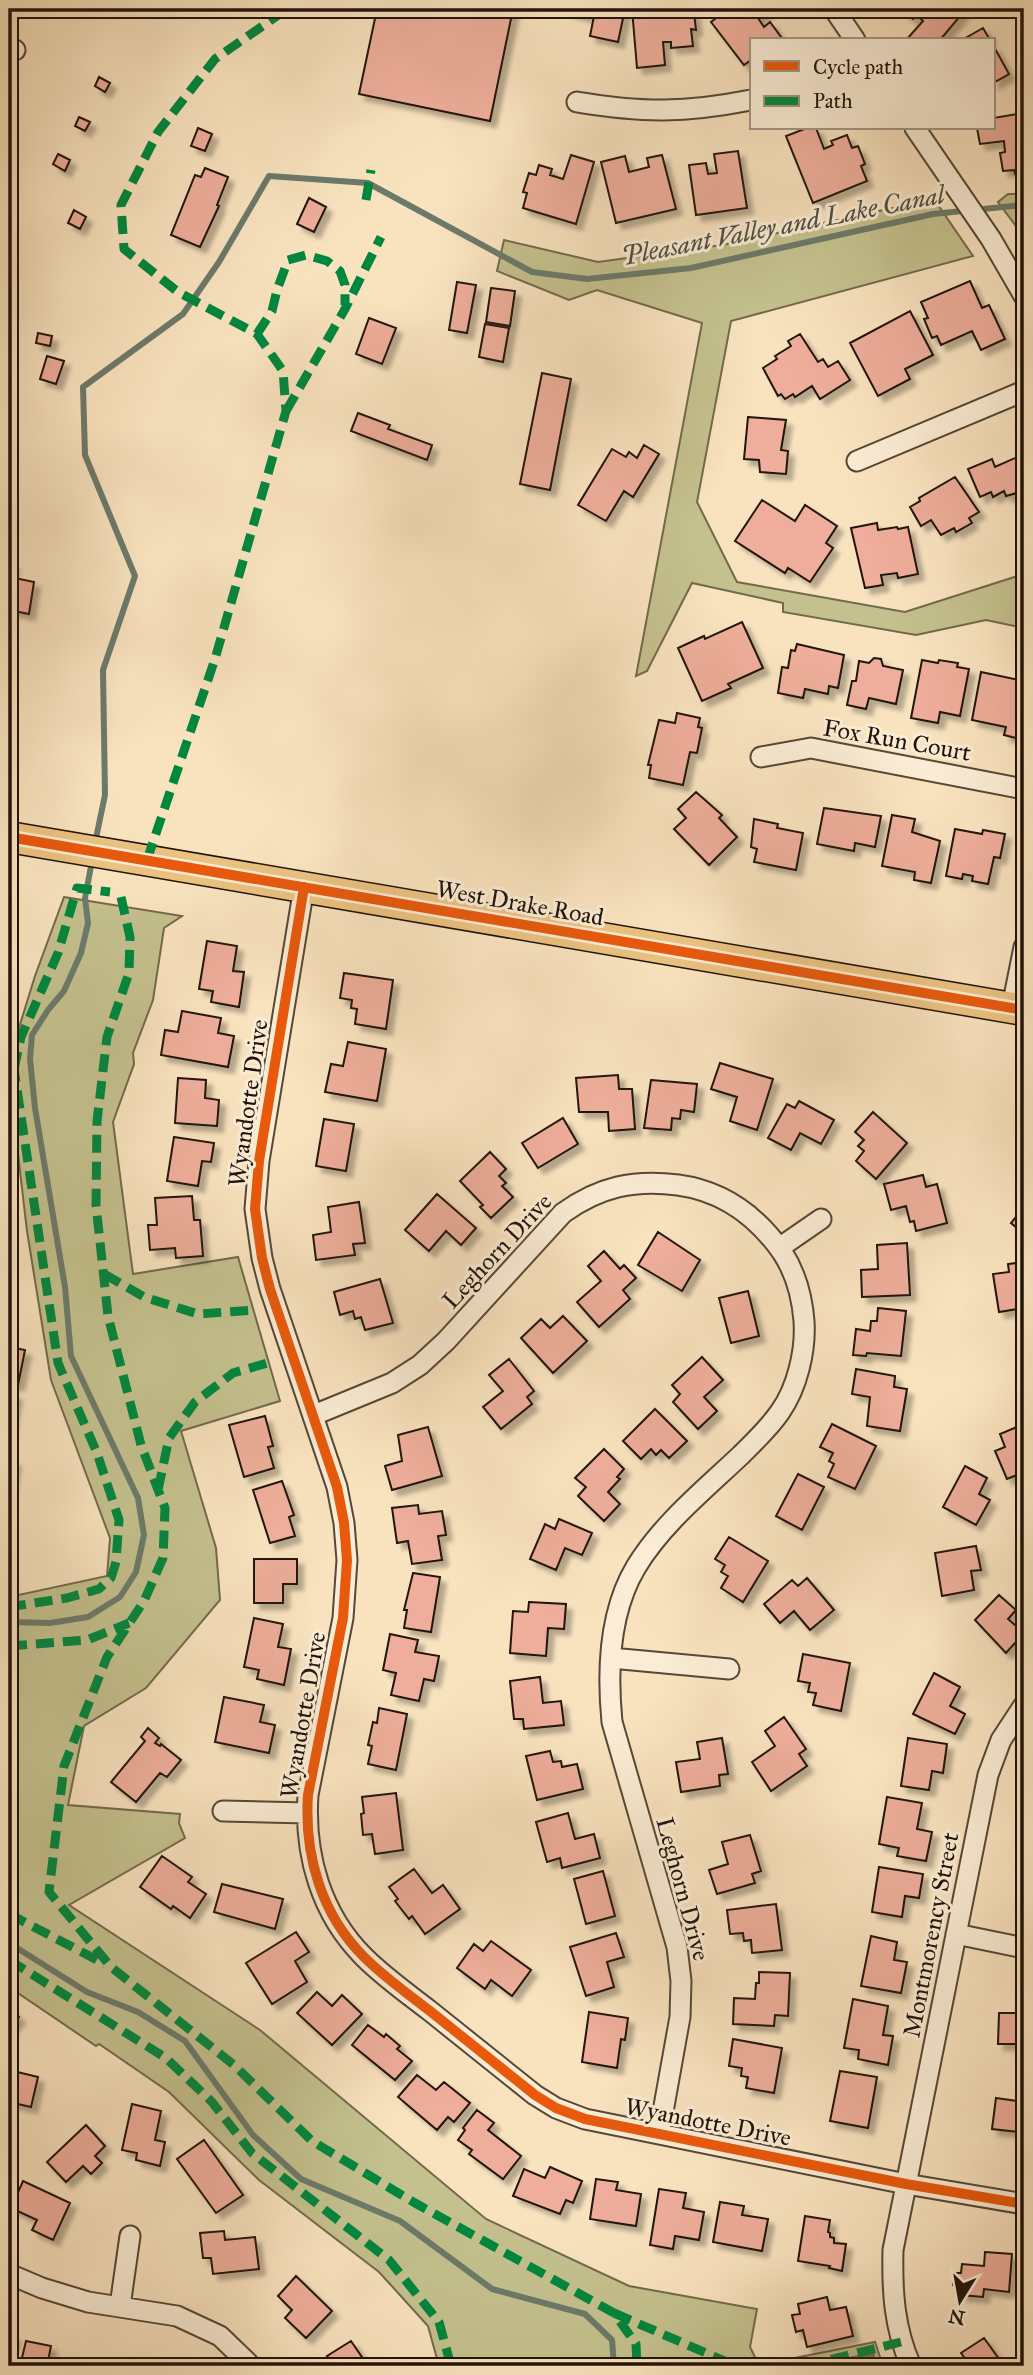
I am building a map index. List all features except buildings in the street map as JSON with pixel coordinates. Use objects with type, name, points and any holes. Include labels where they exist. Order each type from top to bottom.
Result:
[{"type":"main road","name":"West Drake Road","points":[[9,837],[1018,1009]]},
{"type":"street","points":[[834,9],[854,38]]},
{"type":"street","points":[[576,102],[625,110],[662,112],[711,108],[750,100]]},
{"type":"street","points":[[916,130],[990,239],[1024,296]]},
{"type":"street","points":[[857,461],[1024,391]]},
{"type":"street","name":"Fox Run Court","points":[[761,757],[811,748],[1024,789]]},
{"type":"street","name":"Wyandotte Drive","points":[[304,887],[262,1135],[255,1209],[262,1258],[270,1289],[337,1487],[344,1523],[347,1560],[343,1618],[308,1795],[307,1814],[309,1847],[327,1906],[345,1935],[363,1956],[535,2095],[556,2108],[585,2119],[906,2184],[1024,2204]]},
{"type":"street","points":[[1018,1009],[1024,947]]},
{"type":"street","name":"Leghorn Drive","points":[[314,1415],[392,1383],[420,1366],[446,1342],[563,1213],[584,1198],[603,1191],[641,1182],[688,1186],[709,1193],[744,1210],[762,1225],[779,1248],[797,1282],[803,1305],[805,1334],[798,1375],[781,1411],[759,1438],[674,1519],[636,1567],[625,1588],[618,1612],[608,1683],[612,1722],[677,1947],[681,1981],[680,2017],[659,2134]]},
{"type":"street","points":[[779,1248],[821,1219]]},
{"type":"street","points":[[611,1658],[729,1669]]},
{"type":"street","name":"Montmorency Street","points":[[911,2366],[896,2320],[892,2289],[893,2250],[988,1776],[1001,1740],[1024,1705]]},
{"type":"street","name":"Wyandotte Drive","points":[[223,1811],[307,1814]]},
{"type":"street","points":[[956,1934],[1024,1948]]},
{"type":"street","points":[[121,2306],[130,2236]]},
{"type":"street","points":[[9,2274],[42,2288],[88,2302],[177,2316],[220,2336],[251,2366]]},
{"type":"shaded area","points":[[1008,194],[1024,194],[1024,237],[998,202]]},
{"type":"shaded area","points":[[934,199],[973,256],[731,321],[697,502],[737,582],[905,612],[1024,574],[1024,628],[986,620],[916,635],[783,612],[783,603],[692,583],[647,671],[636,676],[702,323],[597,290],[569,300],[497,271],[504,240],[598,262],[722,245]]},
{"type":"shaded area","points":[[64,897],[182,916],[164,928],[153,1000],[133,1053],[134,1064],[113,1122],[133,1274],[238,1257],[280,1401],[181,1431],[216,1548],[220,1600],[146,1688],[84,1726],[68,1805],[180,1814],[179,1823],[185,1838],[69,1905],[260,2030],[486,2219],[629,2286],[757,2309],[750,2347],[759,2365],[875,2342],[883,2366],[439,2366],[428,2326],[379,2272],[259,2180],[169,2092],[9,1987],[9,1597],[107,1576],[110,1538],[51,1380],[27,1231],[9,1077],[9,1060],[35,976]]},
{"type":"waterway","name":"Pleasant Valley and Lake Canal","points":[[95,843],[105,795],[103,670],[135,576],[85,455],[83,387],[183,314],[219,262],[269,176],[368,183],[532,272],[587,279],[691,268],[933,214],[1024,205]]},
{"type":"waterway","name":"Pleasant Valley and Lake Canal","points":[[9,1622],[50,1623],[88,1617],[120,1597],[136,1572],[144,1535],[138,1498],[71,1356],[65,1287],[35,1108],[30,1059],[32,1035],[64,991],[81,953],[88,923],[85,898],[92,861]]},
{"type":"waterway","name":"Pleasant Valley and Lake Canal","points":[[9,1943],[87,1992],[138,2012],[185,2041],[253,2135],[301,2179],[400,2221],[492,2289],[585,2314],[612,2340],[614,2366]]},
{"type":"waterway","points":[[823,2366],[872,2355]]},
{"type":"marked path","points":[[147,860],[215,659],[286,411],[283,371],[257,334],[178,292],[124,249],[121,205],[158,132],[215,59],[287,9]]},
{"type":"marked path","points":[[366,200],[371,170]]},
{"type":"marked path","points":[[286,411],[345,309],[381,237]]},
{"type":"marked path","points":[[257,334],[272,311],[288,260],[306,255],[327,261],[340,271],[345,285],[345,305]]},
{"type":"marked path","points":[[14,1069],[21,1037],[58,953],[77,888],[110,892]]},
{"type":"marked path","points":[[121,897],[130,937],[129,973],[107,1037],[97,1121],[96,1205],[108,1316],[141,1445],[165,1508],[163,1558],[144,1601],[107,1657],[64,1766],[49,1892],[111,1967],[234,2065],[312,2141],[415,2203],[614,2313],[636,2344],[637,2366]]},
{"type":"marked path","points":[[9,1069],[14,1069],[58,1363],[97,1453],[119,1520],[116,1562],[111,1578],[99,1589],[67,1598],[9,1607]]},
{"type":"marked path","points":[[104,1274],[144,1297],[198,1314],[255,1310]]},
{"type":"marked path","points":[[158,1490],[169,1438],[195,1402],[233,1373],[271,1362]]},
{"type":"marked path","points":[[9,1646],[87,1640],[129,1623]]},
{"type":"marked path","points":[[9,1914],[105,1964]]},
{"type":"marked path","points":[[9,1960],[166,2058],[212,2102],[252,2153],[389,2260],[439,2322],[451,2366]]},
{"type":"marked path","points":[[614,2313],[736,2366]]},
{"type":"marked path","points":[[805,2366],[901,2342]]},
{"type":"cycle path","points":[[9,837],[1024,1010]]},
{"type":"cycle path","points":[[304,887],[259,1161],[255,1209],[262,1258],[270,1289],[337,1487],[344,1523],[347,1560],[343,1618],[308,1795],[309,1840],[318,1882],[326,1903],[349,1940],[364,1957],[535,2095],[556,2108],[585,2119],[906,2184],[1024,2204]]}]
